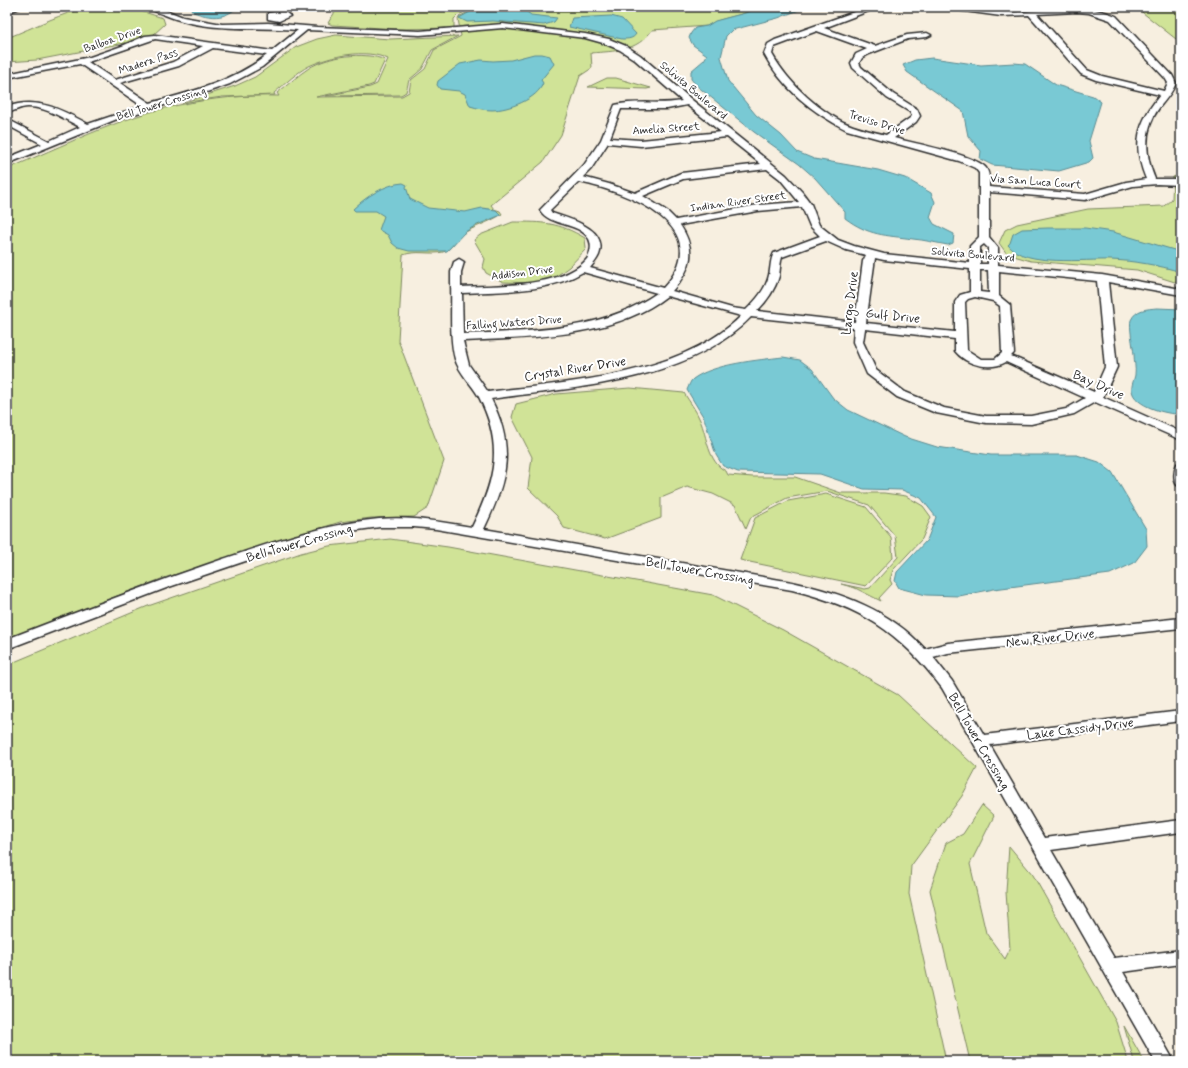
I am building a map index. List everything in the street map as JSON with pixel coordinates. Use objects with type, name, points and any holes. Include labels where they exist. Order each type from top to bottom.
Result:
[{"type":"street","points":[[7,11],[18,7]]},
{"type":"street","name":"Solivita Boulevard","points":[[152,7],[180,20],[222,26],[268,25],[420,33],[503,26],[585,36],[612,44],[633,54],[792,186],[806,204],[816,226],[827,237],[850,248],[872,255],[1102,278],[1181,292]]},
{"type":"street","name":"Treviso Drive","points":[[875,7],[778,42],[771,46],[768,54],[770,60],[797,92],[837,122],[850,128],[962,159],[975,164],[982,170],[984,189],[984,238],[993,246],[994,297]]},
{"type":"street","points":[[949,7],[989,13],[1032,13],[1077,10],[1099,13],[1113,18],[1169,77],[1172,83],[1170,89],[1154,107],[1146,121],[1142,134],[1142,153],[1152,182]]},
{"type":"street","points":[[1032,13],[1084,72],[1098,78],[1165,94]]},
{"type":"street","name":"Bell Tower Crossing","points":[[7,161],[88,128],[148,106],[187,96],[230,80],[255,67],[305,28]]},
{"type":"street","points":[[817,28],[875,49]]},
{"type":"street","points":[[888,138],[913,120],[916,116],[914,111],[890,96],[857,68],[855,63],[859,56],[875,49],[907,37],[927,35]]},
{"type":"street","name":"Balboa Drive","points":[[7,76],[115,52],[152,37],[273,54]]},
{"type":"street","name":"Madera Pass","points":[[113,83],[176,64],[210,46]]},
{"type":"street","points":[[80,61],[148,106]]},
{"type":"street","points":[[585,266],[593,258],[596,250],[590,234],[578,225],[551,216],[545,212],[588,167],[605,140],[616,109],[620,106],[667,106],[689,102]]},
{"type":"street","points":[[7,110],[22,105],[42,106],[88,128]]},
{"type":"street","points":[[7,122],[49,144]]},
{"type":"street","name":"Amelia Street","points":[[605,140],[641,143],[728,134]]},
{"type":"street","points":[[635,196],[681,176],[769,166]]},
{"type":"street","name":"Falling Waters Drive","points":[[458,338],[538,334],[575,328],[626,314],[657,298],[668,289],[682,267],[686,251],[682,236],[674,223],[659,209],[635,196],[604,185],[578,179]]},
{"type":"street","name":"Via San Luca Court","points":[[984,189],[1085,197],[1099,194],[1124,185],[1152,182],[1181,182]]},
{"type":"street","name":"Indian River Street","points":[[674,223],[758,208],[806,204]]},
{"type":"street","name":"Crystal River Drive","points":[[485,396],[579,385],[614,378],[647,369],[706,346],[723,337],[751,313],[770,286],[778,255],[827,237]]},
{"type":"street","name":"Treviso Drive","points":[[975,294],[976,245],[984,238]]},
{"type":"street","name":"Largo Drive","points":[[872,255],[868,262],[860,326],[859,348],[865,362],[881,380],[898,392],[936,409],[990,420],[1030,420],[1067,412],[1094,397],[1108,381],[1111,367],[1102,278]]},
{"type":"street","points":[[459,262],[456,268],[459,347],[464,366],[485,396],[497,426],[501,456],[500,472],[495,490],[476,532]]},
{"type":"street","name":"Gulf Drive","points":[[585,266],[668,289],[731,311],[960,336]]},
{"type":"street","name":"Addison Drive","points":[[457,290],[538,284],[562,278],[585,266]]},
{"type":"street","points":[[975,294],[994,297],[1001,300],[1006,306],[1008,353],[1006,358],[998,362],[988,363],[969,358],[961,351],[960,302],[964,297],[975,294]]},
{"type":"street","name":"Bay Drive","points":[[1006,358],[1181,436]]},
{"type":"street","points":[[1181,467],[1181,482]]},
{"type":"street","name":"Bell Tower Crossing","points":[[7,644],[164,584],[279,545],[335,529],[380,523],[403,522],[436,525],[820,592],[854,605],[884,621],[906,637],[924,654],[947,684],[979,742],[1164,1061]]},
{"type":"street","name":"New River Drive","points":[[924,654],[948,648],[1180,625]]},
{"type":"street","name":"Lake Cassidy Drive","points":[[979,742],[1181,716]]},
{"type":"street","points":[[1039,845],[1181,826]]},
{"type":"street","points":[[1110,966],[1181,957]]},
{"type":"green space","points":[[90,7],[128,7],[163,18],[165,24],[153,35],[125,43],[37,60],[7,62],[7,38],[58,17]]},
{"type":"green space","points":[[338,7],[476,7],[458,15],[454,19],[454,28],[399,29],[332,25],[328,23]]},
{"type":"green space","points":[[481,7],[757,7],[745,13],[719,20],[707,26],[652,30],[639,43],[632,46],[616,51],[591,53],[592,68],[580,76],[561,135],[543,162],[491,205],[502,214],[461,235],[446,251],[438,253],[413,253],[403,255],[398,340],[444,461],[428,508],[414,517],[371,518],[340,522],[161,579],[7,639],[7,169],[114,124],[157,110],[216,99],[279,96],[277,93],[309,68],[326,60],[346,56],[367,56],[385,60],[374,84],[316,97],[402,96],[409,92],[411,80],[425,69],[434,50],[461,36],[458,19],[460,16]]},
{"type":"green space","points":[[1137,7],[1181,7],[1181,43],[1138,9]]},
{"type":"green space","points":[[336,35],[390,39],[458,36],[432,50],[422,69],[409,80],[406,92],[401,95],[325,96],[370,87],[377,84],[388,59],[369,54],[359,54],[338,56],[309,66],[300,71],[274,93],[275,95],[222,97],[182,103],[235,86],[255,77],[296,47],[317,39]]},
{"type":"green space","points":[[607,78],[616,78],[651,88],[588,87]]},
{"type":"green space","points":[[1181,174],[1181,284],[1137,270],[1031,261],[1007,254],[999,243],[1005,230],[1017,224],[1088,209],[1164,206],[1172,199],[1173,177]]},
{"type":"green space","points":[[513,222],[550,224],[567,229],[585,238],[586,249],[569,267],[555,277],[532,283],[503,282],[486,273],[483,267],[485,259],[474,240],[480,235]]},
{"type":"green space","points":[[630,388],[684,393],[698,416],[715,462],[726,471],[728,475],[753,477],[795,477],[841,493],[884,493],[906,496],[923,506],[931,517],[922,539],[893,570],[890,580],[892,584],[879,598],[881,601],[855,588],[841,584],[865,589],[870,588],[898,557],[895,536],[869,505],[827,491],[787,498],[751,517],[746,529],[735,505],[713,494],[687,487],[661,498],[661,518],[605,539],[564,528],[557,516],[528,488],[532,457],[512,417],[516,404],[556,394]]},
{"type":"green space","points":[[826,494],[866,507],[891,537],[893,557],[866,586],[740,560],[755,518],[788,501]]},
{"type":"green space","points":[[390,539],[448,547],[713,595],[783,630],[898,695],[977,768],[962,796],[911,866],[909,894],[946,1061],[7,1061],[7,665],[148,606],[301,553],[329,546]]},
{"type":"green space","points":[[982,805],[994,816],[970,864],[986,933],[1005,959],[1010,949],[1006,892],[1009,846],[1033,875],[1116,1022],[1128,1061],[970,1061],[930,890],[946,843],[963,834]]},
{"type":"green space","points":[[1124,1026],[1144,1061],[1134,1061]]},
{"type":"water","points":[[193,7],[238,7],[227,14],[217,17],[206,16],[193,12],[191,9]]},
{"type":"water","points":[[479,7],[524,7],[527,8],[527,12],[531,15],[557,18],[554,22],[544,25],[493,21],[467,22],[459,18]]},
{"type":"water","points":[[757,7],[807,7],[778,18],[732,30],[726,36],[721,57],[728,81],[756,115],[781,135],[797,152],[814,159],[878,170],[905,178],[931,193],[935,202],[930,217],[934,224],[954,234],[953,243],[948,245],[878,234],[870,232],[854,224],[845,218],[845,212],[815,178],[799,164],[754,132],[697,86],[691,79],[691,71],[704,60],[707,55],[693,45],[689,38],[695,28],[707,26],[715,21],[745,13]]},
{"type":"water","points":[[611,16],[622,19],[636,34],[635,36],[622,39],[569,27],[572,18]]},
{"type":"water","points":[[534,54],[550,56],[554,64],[541,80],[543,83],[540,89],[529,99],[514,106],[492,110],[470,106],[465,94],[459,91],[440,89],[437,85],[438,81],[460,64],[481,60],[511,60]]},
{"type":"water","points":[[932,58],[981,65],[1014,63],[1025,64],[1056,85],[1093,96],[1101,102],[1089,141],[1093,158],[1089,162],[1059,171],[992,165],[980,159],[981,151],[968,136],[963,111],[907,72],[903,65],[915,60]]},
{"type":"water","points":[[403,183],[407,185],[406,187],[410,199],[428,208],[465,212],[482,208],[496,210],[501,215],[465,232],[447,251],[409,251],[398,248],[392,243],[388,235],[379,230],[384,216],[376,211],[355,211],[353,209],[376,192],[389,186]]},
{"type":"water","points":[[1085,228],[1113,232],[1181,252],[1181,272],[1155,265],[1129,261],[1072,261],[1041,259],[1016,252],[1008,245],[1013,234],[1022,229]]},
{"type":"water","points":[[1146,309],[1181,309],[1181,414],[1160,411],[1145,405],[1138,401],[1132,390],[1135,370],[1131,320],[1133,316],[1139,312]]},
{"type":"water","points":[[783,357],[800,360],[812,369],[833,398],[848,410],[905,437],[937,447],[991,455],[1077,455],[1099,462],[1112,472],[1146,529],[1147,546],[1134,563],[1110,574],[994,589],[959,596],[926,595],[899,588],[895,581],[897,572],[927,540],[936,517],[921,498],[902,490],[864,489],[820,474],[738,472],[723,466],[716,455],[704,418],[687,390],[691,381],[702,374],[724,366]]}]
